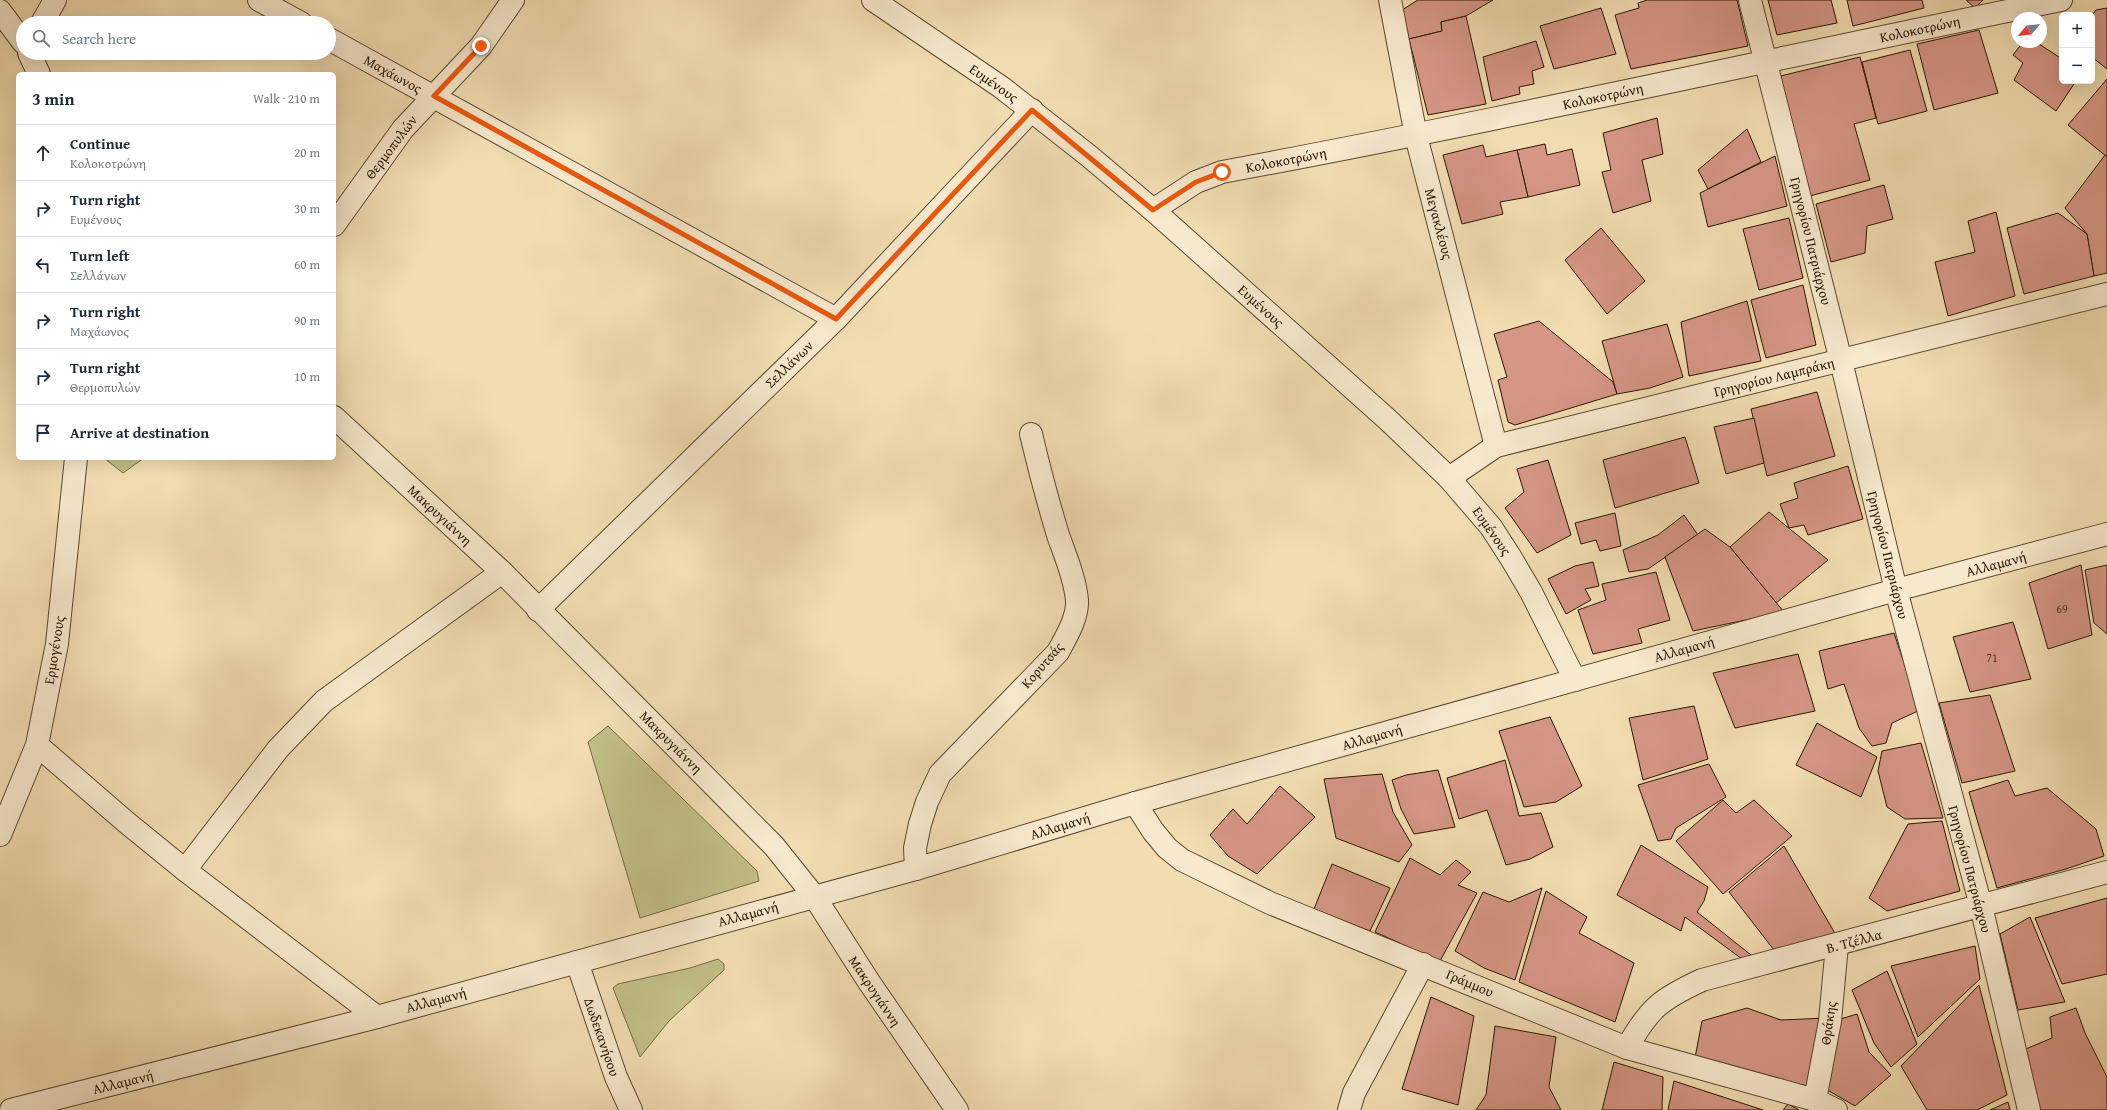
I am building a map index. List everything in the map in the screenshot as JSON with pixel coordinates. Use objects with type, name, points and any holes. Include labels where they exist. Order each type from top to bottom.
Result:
[{"type":"street","points":[[46,16],[55,0]]},
{"type":"street","points":[[259,0],[288,16]]},
{"type":"street","name":"Θερμοπυλών","points":[[336,222],[403,129],[481,46],[513,0]]},
{"type":"street","name":"Ευμένους","points":[[873,0],[1032,110],[1153,210],[1387,419],[1449,478],[1491,527],[1511,558],[1532,592],[1575,680]]},
{"type":"street","name":"Μεγακλέους","points":[[1390,0],[1416,136],[1496,446]]},
{"type":"street","name":"Γρηγορίου Πατριάρχου","points":[[1750,0],[1841,361],[1896,590],[1980,906],[2028,1110]]},
{"type":"street","name":"Κολοκοτρώνη","points":[[1153,210],[1196,182],[1222,172],[1416,136],[1765,61],[2061,0]]},
{"type":"street","points":[[0,11],[16,33]]},
{"type":"street","name":"Μαχάωνος","points":[[336,43],[836,319]]},
{"type":"street","points":[[32,60],[38,72]]},
{"type":"street","name":"Σελλάνων","points":[[538,610],[836,319],[1032,110]]},
{"type":"street","name":"Γρηγορίου Λαμπράκη","points":[[1449,478],[1496,446],[2107,294]]},
{"type":"street","name":"Μακρυγιάννη","points":[[336,419],[502,572],[538,610],[754,826],[794,870],[814,896],[869,982],[957,1110]]},
{"type":"street","name":"Κορυτσάς","points":[[916,869],[915,848],[920,824],[927,802],[940,774],[1058,652],[1074,615],[1077,601],[1072,579],[1049,505],[1031,434]]},
{"type":"street","name":"Ερμογένους","points":[[0,835],[37,745],[57,644],[76,460]]},
{"type":"street","name":"Αλλαμανή","points":[[11,1110],[377,1017],[916,869],[1135,803],[1896,590],[2107,534]]},
{"type":"street","points":[[185,870],[278,749],[324,701],[502,572]]},
{"type":"street","points":[[37,745],[126,822],[185,870],[377,1017]]},
{"type":"street","name":"Γράμμου","points":[[1135,803],[1153,831],[1167,848],[1182,860],[1270,903],[1627,1048],[1815,1100],[1836,1110]]},
{"type":"street","name":"Β. Τζέλλα","points":[[1627,1048],[1640,1023],[1654,1006],[1674,993],[1702,980],[2107,872]]},
{"type":"street","name":"Θράκης","points":[[1815,1100],[1830,1021],[1837,945]]},
{"type":"street","name":"Δωδεκανήσου","points":[[577,962],[616,1077],[631,1110]]},
{"type":"street","points":[[1349,1110],[1354,1093],[1423,964]]},
{"type":"shaded area","points":[[107,460],[141,460],[123,473]]},
{"type":"shaded area","points":[[608,726],[757,871],[759,881],[640,918],[588,742]]},
{"type":"shaded area","points":[[718,959],[724,964],[724,970],[669,1021],[640,1057],[613,988],[618,984],[690,968]]},
{"type":"building","points":[[1418,0],[1493,0],[1466,16],[1441,22],[1442,31],[1409,39],[1402,10]]},
{"type":"building","points":[[1647,0],[1737,0],[1748,46],[1631,69],[1615,15],[1639,8],[1638,3]]},
{"type":"building","points":[[1768,0],[1831,0],[1837,23],[1777,35]]},
{"type":"building","points":[[1847,0],[1922,0],[1924,8],[1853,26]]},
{"type":"building","points":[[1966,0],[1983,0],[1975,8]]},
{"type":"building","points":[[1601,8],[1616,54],[1554,69],[1540,26]]},
{"type":"building","points":[[2107,8],[2107,69],[2095,59],[2094,12],[2096,10]]},
{"type":"building","points":[[1466,16],[1486,104],[1428,115],[1409,39],[1442,31],[1441,22]]},
{"type":"building","points":[[1979,30],[1998,93],[1934,110],[1917,44]]},
{"type":"building","points":[[1536,41],[1544,67],[1532,71],[1534,84],[1519,87],[1520,94],[1492,101],[1483,57]]},
{"type":"building","points":[[2018,48],[2045,48],[2059,57],[2059,84],[2074,84],[2056,111],[2014,80],[2023,63],[2013,55]]},
{"type":"building","points":[[1910,50],[1927,111],[1878,124],[1862,62]]},
{"type":"building","points":[[1860,57],[1876,118],[1854,124],[1870,180],[1806,197],[1776,77]]},
{"type":"building","points":[[2107,79],[2107,157],[2068,125]]},
{"type":"building","points":[[1657,118],[1663,154],[1642,160],[1651,201],[1613,213],[1602,172],[1611,170],[1603,133]]},
{"type":"building","points":[[1747,129],[1761,162],[1708,189],[1698,170]]},
{"type":"building","points":[[1545,144],[1547,155],[1572,149],[1580,185],[1528,197],[1517,150]]},
{"type":"building","points":[[1483,145],[1486,157],[1517,150],[1528,197],[1500,202],[1503,214],[1462,224],[1443,155]]},
{"type":"building","points":[[2105,155],[2107,157],[2107,273],[2094,276],[2087,234],[2065,208]]},
{"type":"building","points":[[1775,156],[1787,206],[1708,227],[1700,193]]},
{"type":"building","points":[[1884,185],[1893,219],[1867,226],[1865,253],[1831,262],[1816,204]]},
{"type":"building","points":[[1996,212],[2015,296],[1948,316],[1935,262],[1975,252],[1968,221]]},
{"type":"building","points":[[2058,213],[2087,234],[2094,276],[2024,294],[2007,228]]},
{"type":"building","points":[[1789,218],[1803,278],[1759,290],[1743,229]]},
{"type":"building","points":[[1601,228],[1645,281],[1607,314],[1565,260]]},
{"type":"building","points":[[1803,285],[1816,345],[1766,358],[1751,300]]},
{"type":"building","points":[[1747,301],[1761,361],[1689,376],[1681,322]]},
{"type":"building","points":[[1539,321],[1613,382],[1617,394],[1515,425],[1508,422],[1498,380],[1507,377],[1494,334]]},
{"type":"building","points":[[1667,324],[1683,377],[1650,388],[1617,394],[1602,341]]},
{"type":"building","points":[[1817,392],[1835,456],[1767,476],[1751,409]]},
{"type":"building","points":[[1754,418],[1764,463],[1726,474],[1714,427]]},
{"type":"building","points":[[1685,437],[1699,483],[1615,508],[1603,460]]},
{"type":"building","points":[[1548,460],[1571,535],[1537,553],[1505,508],[1524,492],[1517,469]]},
{"type":"building","points":[[1848,466],[1863,519],[1808,535],[1804,525],[1789,528],[1780,504],[1798,498],[1794,483]]},
{"type":"building","points":[[1769,512],[1828,560],[1776,603],[1730,547]]},
{"type":"building","points":[[1615,513],[1621,546],[1600,551],[1596,540],[1581,544],[1575,523]]},
{"type":"building","points":[[1684,515],[1698,535],[1648,569],[1629,572],[1623,550],[1658,535]]},
{"type":"building","points":[[1705,529],[1730,547],[1784,612],[1693,631],[1665,557]]},
{"type":"building","points":[[1593,562],[1599,586],[1585,589],[1591,600],[1566,614],[1548,579],[1575,566]]},
{"type":"building","points":[[2081,565],[2092,635],[2048,649],[2029,583]]},
{"type":"building","points":[[2107,565],[2107,634],[2094,623],[2085,570]]},
{"type":"building","points":[[1656,572],[1670,620],[1638,629],[1642,643],[1593,654],[1578,610],[1606,600],[1602,584]]},
{"type":"building","points":[[2013,622],[2031,679],[1970,692],[1953,637]]},
{"type":"building","points":[[1894,633],[1920,710],[1892,723],[1886,743],[1872,746],[1859,728],[1844,684],[1828,689],[1819,651]]},
{"type":"building","points":[[1798,654],[1815,711],[1735,728],[1713,673]]},
{"type":"building","points":[[1990,695],[2015,771],[1962,783],[1939,703]]},
{"type":"building","points":[[1694,706],[1708,759],[1643,780],[1629,718]]},
{"type":"building","points":[[1550,717],[1582,786],[1556,802],[1524,807],[1499,731]]},
{"type":"building","points":[[1817,723],[1877,757],[1861,797],[1796,765]]},
{"type":"building","points":[[1921,743],[1943,818],[1905,819],[1887,807],[1878,771],[1882,751]]},
{"type":"building","points":[[1505,760],[1519,816],[1541,813],[1553,847],[1530,859],[1506,865],[1487,810],[1459,819],[1447,778]]},
{"type":"building","points":[[1709,764],[1726,797],[1676,828],[1671,839],[1658,841],[1638,785]]},
{"type":"building","points":[[1438,770],[1455,827],[1414,834],[1401,809],[1392,780],[1406,775]]},
{"type":"building","points":[[1382,774],[1393,812],[1412,845],[1399,862],[1336,838],[1324,779]]},
{"type":"building","points":[[2008,780],[2015,796],[2047,788],[2096,829],[2104,856],[2066,869],[1997,888],[1969,792]]},
{"type":"building","points":[[1280,786],[1315,817],[1257,874],[1228,856],[1210,835],[1233,809],[1247,824]]},
{"type":"building","points":[[1723,800],[1736,813],[1754,800],[1792,836],[1723,894],[1676,841]]},
{"type":"building","points":[[1942,821],[1960,891],[1887,911],[1869,898],[1908,824]]},
{"type":"building","points":[[1641,845],[1708,887],[1704,901],[1697,912],[1751,955],[1742,959],[1685,917],[1681,931],[1617,895]]},
{"type":"building","points":[[1784,846],[1836,935],[1781,959],[1729,892]]},
{"type":"building","points":[[1410,858],[1440,875],[1456,860],[1471,872],[1458,885],[1477,893],[1440,961],[1375,932]]},
{"type":"building","points":[[1332,864],[1390,888],[1370,931],[1314,909]]},
{"type":"building","points":[[1542,888],[1515,980],[1484,968],[1455,951],[1483,892],[1509,902]]},
{"type":"building","points":[[1546,891],[1587,917],[1579,933],[1634,963],[1615,1022],[1519,982]]},
{"type":"building","points":[[2107,898],[2107,974],[2062,984],[2035,918]]},
{"type":"building","points":[[2030,917],[2065,1002],[2018,1010],[2000,934]]},
{"type":"building","points":[[1975,946],[1980,979],[1918,1037],[1891,966]]},
{"type":"building","points":[[1887,971],[1917,1044],[1891,1067],[1874,1043],[1852,990]]},
{"type":"building","points":[[1979,985],[2007,1095],[1977,1110],[1927,1110],[1901,1066]]},
{"type":"building","points":[[1431,997],[1474,1016],[1458,1105],[1402,1089]]},
{"type":"building","points":[[1747,1008],[1781,1020],[1826,1018],[1813,1087],[1694,1063],[1702,1021]]},
{"type":"building","points":[[2076,1008],[2085,1033],[2107,1077],[2107,1110],[2036,1110],[2021,1051],[2052,1038],[2050,1017]]},
{"type":"building","points":[[1857,1014],[1869,1052],[1891,1075],[1855,1106],[1824,1088],[1834,1021]]},
{"type":"building","points":[[1495,1026],[1556,1037],[1549,1087],[1561,1110],[1476,1110],[1486,1095]]},
{"type":"building","points":[[1614,1062],[1663,1077],[1662,1110],[1602,1110]]},
{"type":"building","points":[[1674,1081],[1763,1110],[1668,1110]]},
{"type":"building","points":[[2008,1102],[2010,1110],[1990,1110]]},
{"type":"building","points":[[1788,1104],[1799,1110],[1783,1110]]},
{"type":"route","points":[[481,46],[434,96],[836,319],[1032,110],[1153,210],[1196,182],[1222,172]]}]
